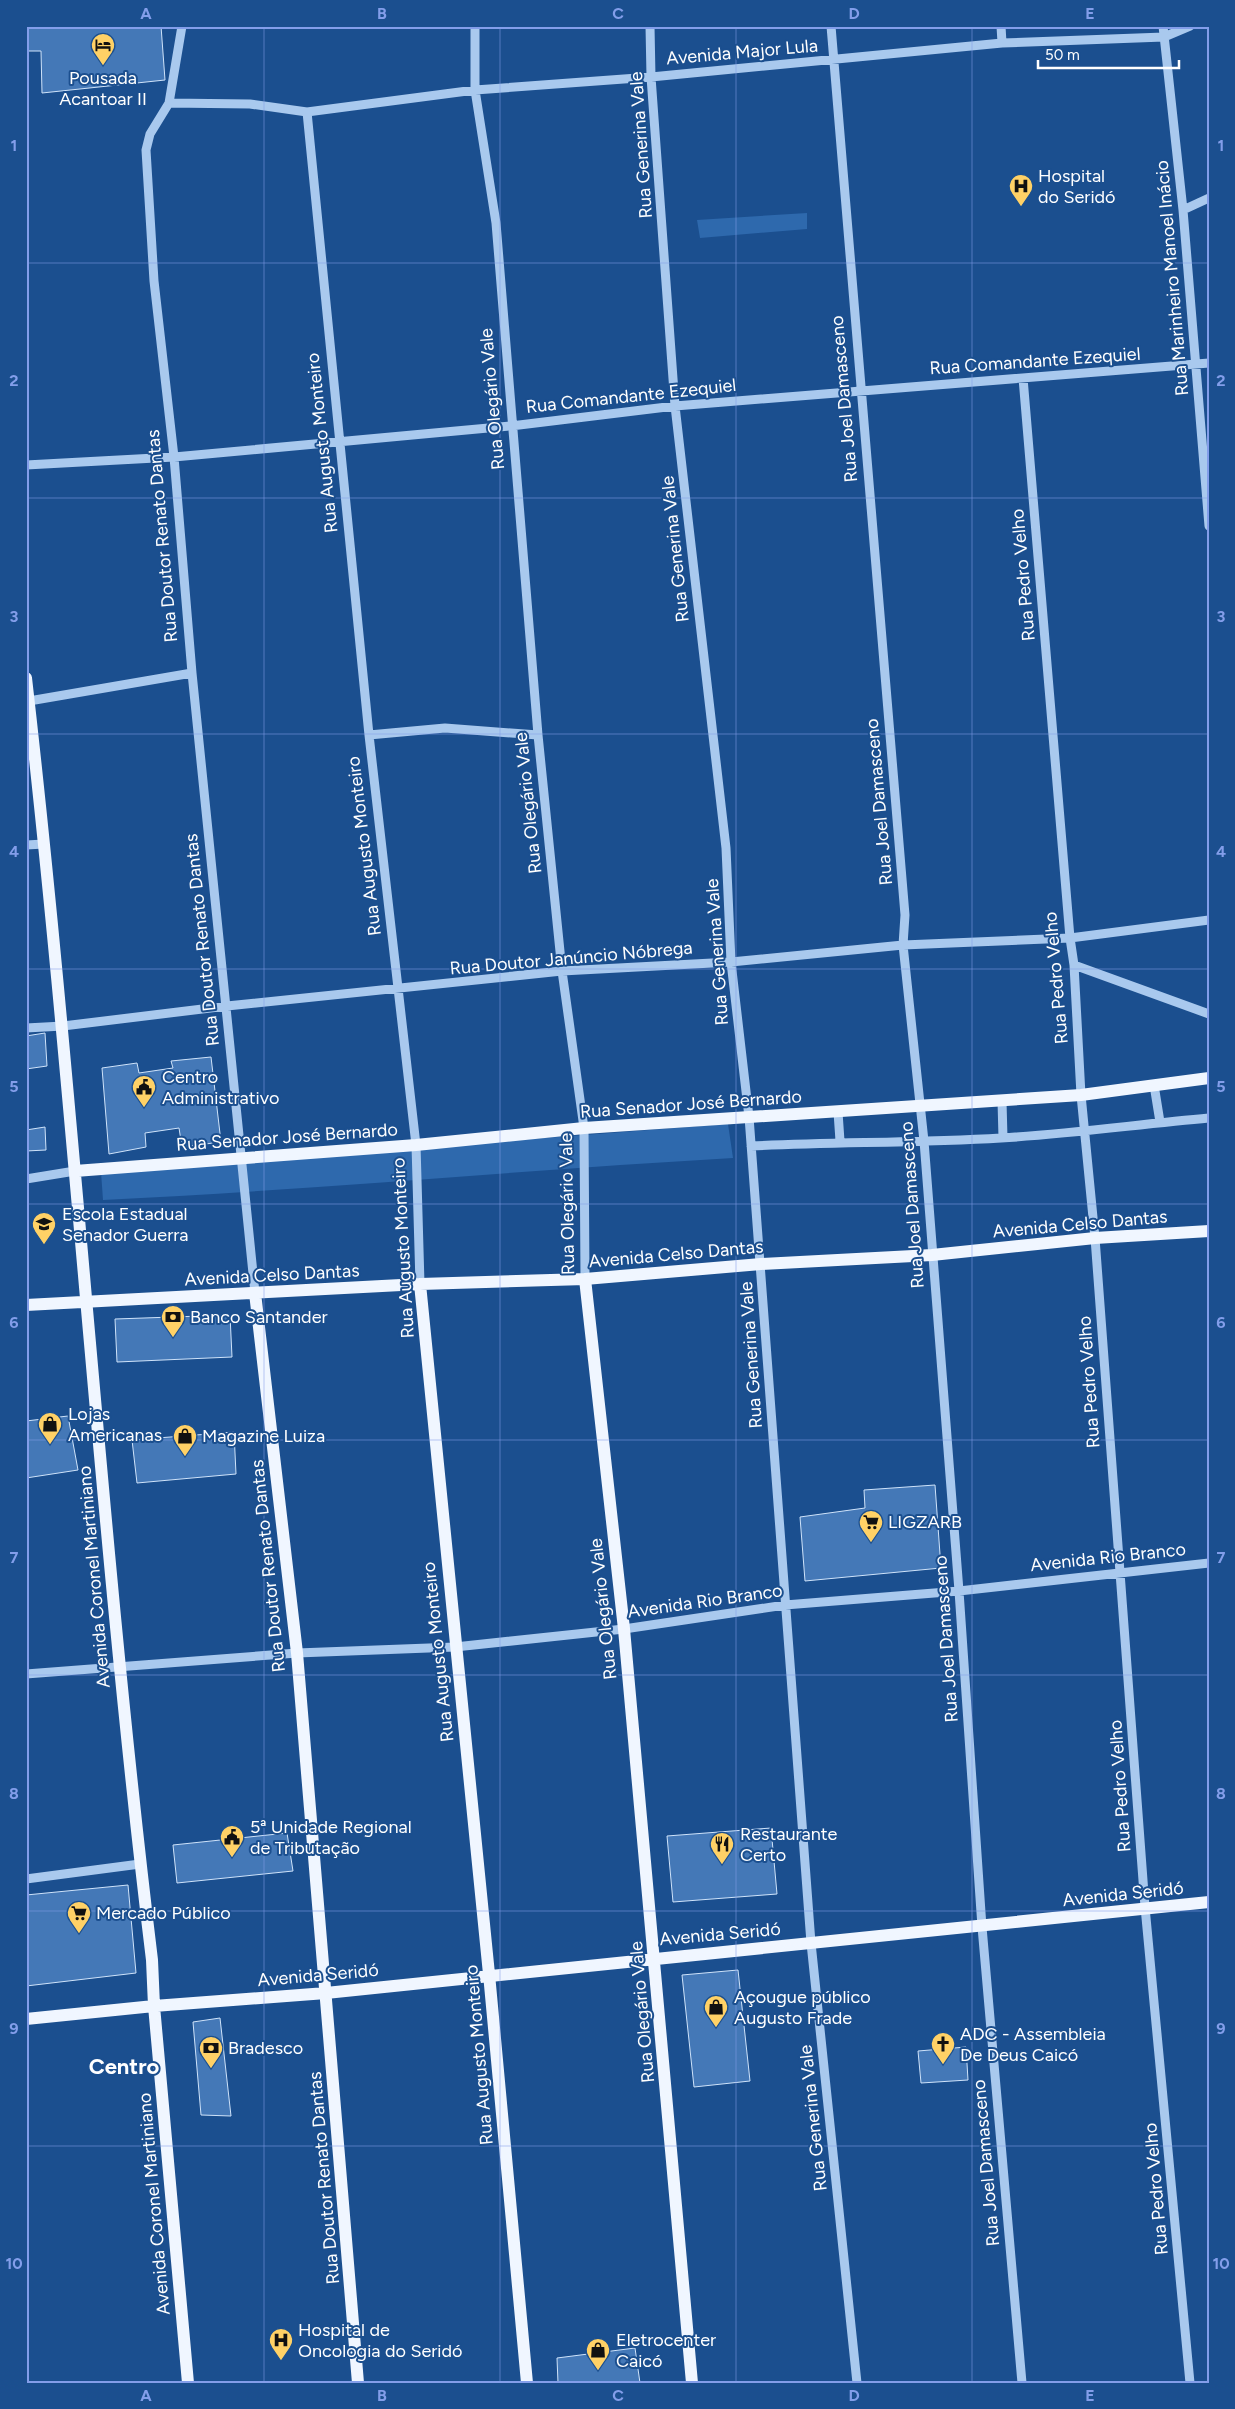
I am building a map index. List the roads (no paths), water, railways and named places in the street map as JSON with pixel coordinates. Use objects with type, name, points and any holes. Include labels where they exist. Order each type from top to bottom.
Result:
[{"type":"main road","name":"Avenida Coronel Martiniano","points":[[26,678],[63,1026],[86,1303],[120,1665],[140,1864],[152,1960],[154,2006],[188,2383]]},
{"type":"main road","name":"Rua Senador José Bernardo","points":[[75,1171],[416,1145],[584,1128],[1081,1095],[1209,1078]]},
{"type":"main road","name":"Avenida Celso Dantas","points":[[26,1305],[420,1284],[585,1279],[761,1264],[932,1255],[1095,1238],[1209,1231]]},
{"type":"main road","name":"Rua Olegário Vale","points":[[585,1279],[624,1629],[692,2383]]},
{"type":"main road","name":"Rua Augusto Monteiro","points":[[420,1284],[489,1974],[527,2383]]},
{"type":"main road","name":"Rua Doutor Renato Dantas","points":[[254,1293],[296,1653],[358,2383]]},
{"type":"main road","name":"Avenida Seridó","points":[[26,2019],[154,2006],[326,1993],[489,1974],[982,1927],[1145,1907],[1209,1902]]},
{"type":"street","points":[[169,103],[182,26]]},
{"type":"street","name":"Rua Olegário Vale","points":[[474,26],[475,90],[496,223],[511,426],[538,735],[562,971],[584,1128],[585,1279]]},
{"type":"street","name":"Rua Generina Vale","points":[[650,26],[675,406],[726,848],[731,962],[749,1117],[761,1264],[811,1943],[857,2383]]},
{"type":"street","name":"Rua Joel Damasceno","points":[[831,26],[904,906],[903,945],[924,1141],[959,1591],[982,1927],[1022,2383]]},
{"type":"street","points":[[1001,26],[1002,43]]},
{"type":"street","name":"Rua Marinheiro Manoel Inácio","points":[[1163,26],[1183,210],[1209,526]]},
{"type":"street","name":"Avenida Major Lula","points":[[169,103],[250,104],[307,112],[475,90],[652,77],[1002,43],[1164,37],[1190,26]]},
{"type":"street","name":"Rua Doutor Renato Dantas","points":[[169,103],[158,118],[146,150],[154,281],[174,457],[192,673],[227,1006],[254,1293]]},
{"type":"street","name":"Rua Augusto Monteiro","points":[[307,112],[369,735],[416,1145],[420,1284]]},
{"type":"street","points":[[1183,210],[1209,198]]},
{"type":"street","name":"Rua Comandante Ezequiel","points":[[26,466],[174,457],[511,426],[675,406],[860,390],[1197,366],[1209,363]]},
{"type":"street","name":"Rua Pedro Velho","points":[[1023,378],[1070,938],[1074,965],[1081,1095],[1095,1238],[1145,1907],[1190,2383]]},
{"type":"street","points":[[29,701],[192,673]]},
{"type":"street","points":[[369,735],[445,728],[538,735]]},
{"type":"street","points":[[26,845],[44,844]]},
{"type":"street","name":"Rua Doutor Janúncio Nóbrega","points":[[26,1028],[63,1026],[227,1006],[562,971],[731,962],[903,945],[1070,938],[1209,920]]},
{"type":"street","points":[[1074,965],[1209,1014]]},
{"type":"street","points":[[1154,1085],[1160,1122]]},
{"type":"street","points":[[1002,1101],[1003,1138]]},
{"type":"street","points":[[838,1112],[840,1142]]},
{"type":"street","points":[[751,1146],[1003,1138],[1209,1118]]},
{"type":"street","name":"Rua Senador José Bernardo","points":[[26,1180],[75,1171]]},
{"type":"street","name":"Avenida Rio Branco","points":[[26,1674],[120,1665],[296,1653],[455,1647],[624,1629],[785,1606],[959,1591],[1120,1571],[1209,1563]]},
{"type":"street","points":[[26,1879],[140,1864]]},
{"type":"place","name":"Pousada Acantoar II","points":[[103,66]]},
{"type":"place","name":"Hospital do Seridó","points":[[1021,207]]},
{"type":"place","name":"Centro Administrativo","points":[[144,1108]]},
{"type":"place","name":"Escola Estadual Senador Guerra","points":[[44,1245]]},
{"type":"place","name":"Banco Santander","points":[[173,1338]]},
{"type":"place","name":"Lojas Americanas","points":[[50,1445]]},
{"type":"place","name":"Magazine Luiza","points":[[185,1457]]},
{"type":"place","name":"LIGZARB","points":[[871,1543]]},
{"type":"place","name":"5ª Unidade Regional de Tributação","points":[[232,1858]]},
{"type":"place","name":"Restaurante Certo","points":[[722,1865]]},
{"type":"place","name":"Mercado Público","points":[[79,1934]]},
{"type":"place","name":"Açougue público Augusto Frade","points":[[716,2028]]},
{"type":"place","name":"ADC - Assembleia De Deus Caicó","points":[[943,2065]]},
{"type":"place","name":"Bradesco","points":[[211,2069]]},
{"type":"place","name":"Hospital de Oncologia do Seridó","points":[[281,2361]]},
{"type":"place","name":"Eletrocenter Caicó","points":[[598,2371]]},
{"type":"district","name":"Centro","points":[[124,2066]]}]
